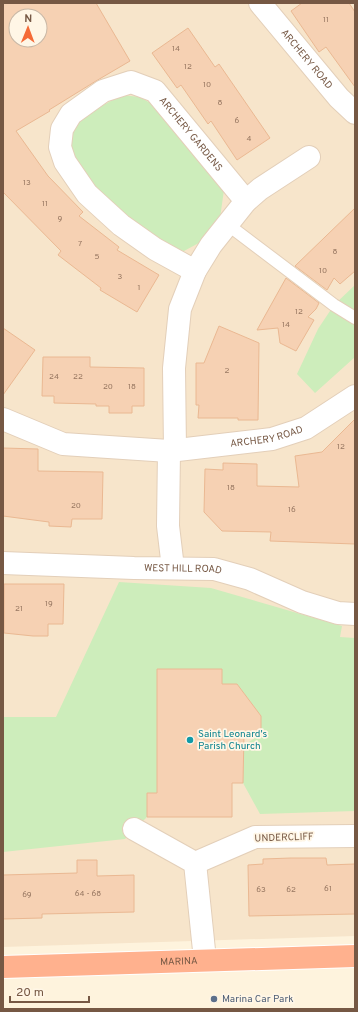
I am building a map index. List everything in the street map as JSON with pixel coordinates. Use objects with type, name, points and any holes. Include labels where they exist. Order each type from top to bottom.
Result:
[{"type":"highway","name":"MARINA","points":[[3,967],[355,956]]},
{"type":"street","name":"ARCHERY ROAD","points":[[267,5],[339,98],[355,114]]},
{"type":"street","name":"ARCHERY GARDENS","points":[[195,271],[155,249],[121,225],[88,194],[64,162],[60,147],[62,129],[71,114],[102,91],[131,82],[155,91],[246,201]]},
{"type":"street","points":[[173,568],[168,526],[174,368],[180,309],[195,271],[211,245],[246,201],[260,189],[309,157]]},
{"type":"street","name":"ARCHERY ROAD","points":[[3,419],[63,444],[172,451],[272,439],[306,428],[355,396]]},
{"type":"street","name":"WEST HILL ROAD","points":[[3,563],[134,568],[214,569],[250,580],[302,602],[338,613],[355,614]]},
{"type":"street","points":[[134,829],[195,863],[205,960]]},
{"type":"street","name":"UNDERCLIFF","points":[[195,863],[255,837],[355,836]]},
{"type":"lane","points":[[227,224],[334,305],[355,318]]},
{"type":"shaded area","points":[[3,3],[355,3],[355,936],[3,947]]},
{"type":"green space","points":[[122,95],[140,97],[157,107],[224,190],[220,218],[208,238],[184,251],[157,243],[99,195],[72,159],[70,142],[75,125],[98,108]]},
{"type":"green space","points":[[355,285],[355,357],[315,393],[297,374],[318,329],[334,305]]},
{"type":"green space","points":[[119,582],[211,588],[342,626],[340,637],[355,638],[355,811],[260,814],[243,783],[243,746],[261,734],[261,716],[237,684],[222,684],[221,669],[157,669],[157,793],[147,793],[147,817],[125,839],[3,852],[3,717],[56,717]]},
{"type":"building","points":[[3,3],[96,3],[130,61],[16,131],[48,176],[83,212],[79,216],[119,247],[117,250],[159,275],[137,312],[100,290],[101,288],[58,255],[61,251],[3,192]]},
{"type":"building","points":[[302,3],[349,3],[355,12],[355,87],[326,47],[319,52],[291,11]]},
{"type":"building","points":[[188,28],[215,67],[219,64],[270,138],[237,160],[211,121],[208,124],[181,85],[177,88],[152,53]]},
{"type":"building","points":[[355,208],[355,271],[340,284],[334,278],[327,290],[295,266]]},
{"type":"building","points":[[286,278],[319,303],[316,309],[308,317],[314,320],[296,351],[280,343],[278,328],[257,330]]},
{"type":"building","points":[[219,326],[259,343],[258,420],[238,420],[238,418],[198,418],[199,405],[196,405],[196,363],[204,363]]},
{"type":"building","points":[[3,328],[35,350],[3,395]]},
{"type":"building","points":[[43,357],[90,357],[90,367],[144,368],[144,406],[132,406],[132,413],[109,413],[109,406],[96,406],[96,404],[54,403],[54,396],[42,396]]},
{"type":"building","points":[[355,419],[355,544],[270,541],[271,532],[222,531],[204,512],[205,469],[223,470],[223,463],[257,464],[257,486],[299,487],[295,456],[322,452]]},
{"type":"building","points":[[3,448],[38,449],[38,471],[103,472],[102,519],[72,519],[71,527],[49,526],[49,522],[3,516]]},
{"type":"building","points":[[4,584],[64,584],[63,624],[48,624],[48,636],[4,633]]},
{"type":"building","name":"Saint Leonard's Parish Church","points":[[157,669],[222,669],[222,684],[237,684],[261,716],[261,734],[244,734],[243,783],[232,783],[232,817],[147,817],[147,793],[157,793]]},
{"type":"building","points":[[326,858],[327,865],[355,864],[355,914],[249,916],[248,865],[263,864],[263,859]]},
{"type":"building","points":[[77,860],[97,860],[97,876],[134,875],[134,912],[42,914],[42,918],[3,919],[3,875],[77,873]]},
{"type":"place","name":"Saint Leonard's Parish Church","points":[[190,740]]},
{"type":"place","name":"Marina Car Park","points":[[214,999]]}]
